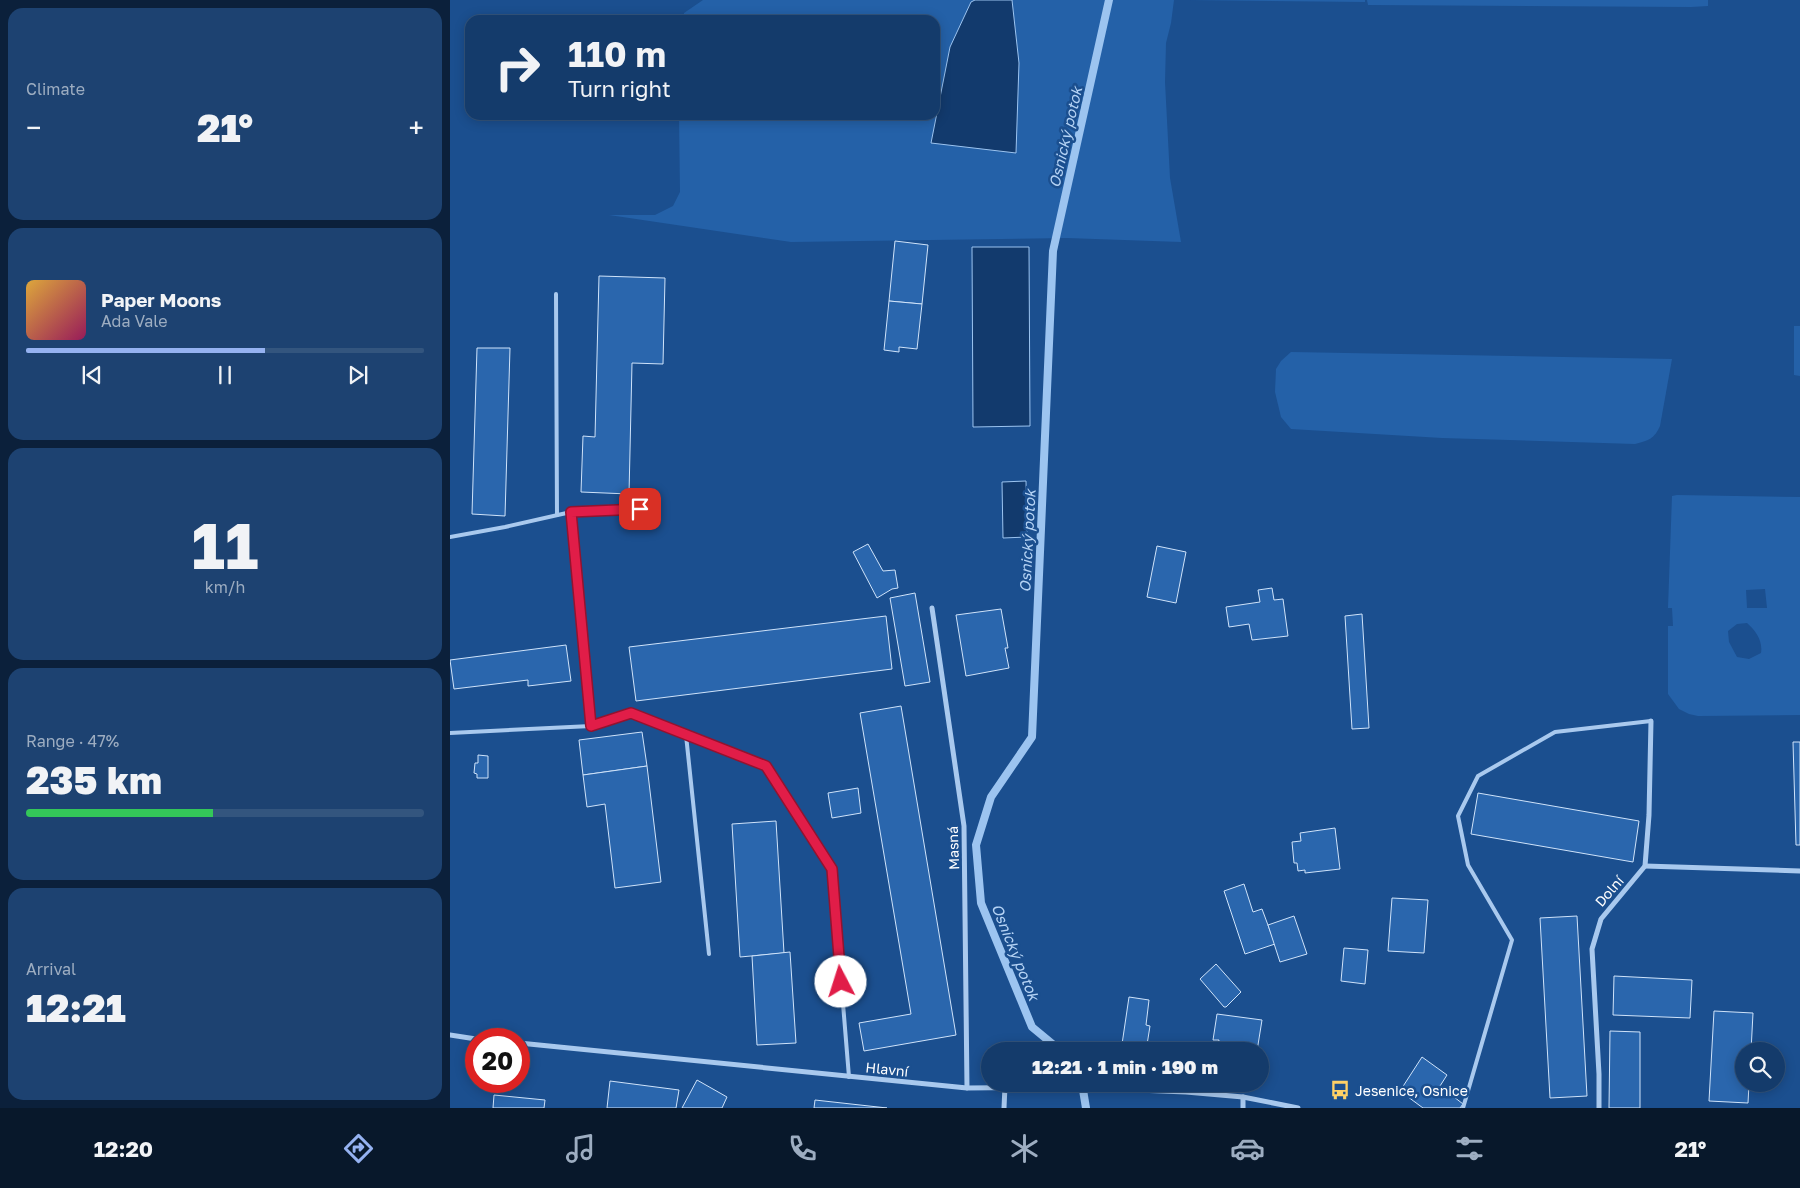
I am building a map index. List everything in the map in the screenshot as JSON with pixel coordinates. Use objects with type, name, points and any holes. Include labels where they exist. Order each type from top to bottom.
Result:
[{"type":"street","name":"Masná","points":[[932,608],[964,826],[968,1088]]},
{"type":"street","points":[[1651,721],[1649,815],[1645,866],[1800,871]]},
{"type":"street","name":"Dolní","points":[[1599,1108],[1592,949],[1600,919],[1645,866]]},
{"type":"street","points":[[450,1035],[465,1037]]},
{"type":"street","name":"Hlavní","points":[[530,1045],[968,1088],[981,1087]]},
{"type":"street","points":[[1004,1108],[1005,1092]]},
{"type":"street","name":"Hlavní","points":[[1186,1092],[1243,1097],[1298,1108]]},
{"type":"street","points":[[1243,1097],[1243,1108]]},
{"type":"lane","points":[[556,294],[557,515]]},
{"type":"lane","points":[[450,537],[506,527],[571,512],[657,508]]},
{"type":"lane","points":[[571,512],[591,726]]},
{"type":"lane","points":[[450,733],[591,726],[631,713],[766,766],[832,869],[849,1076]]},
{"type":"lane","points":[[1463,1108],[1512,940],[1468,865],[1458,816],[1478,776],[1555,732],[1651,721]]},
{"type":"lane","points":[[686,734],[710,954]]},
{"type":"shaded area","points":[[703,0],[1174,0],[1166,43],[1165,82],[1170,178],[1181,242],[1067,238],[791,242],[609,215],[655,215],[673,206],[680,192],[679,120],[940,120],[940,15],[684,15],[684,13]]},
{"type":"shaded area","points":[[975,0],[1012,0],[1019,63],[1016,153],[931,143],[936,120],[940,120],[940,98],[950,47],[971,2]]},
{"type":"shaded area","points":[[1189,0],[1365,0],[1365,2]]},
{"type":"shaded area","points":[[1367,0],[1708,0],[1708,6],[1368,5]]},
{"type":"shaded area","points":[[972,247],[1029,247],[1030,426],[973,427]]},
{"type":"shaded area","points":[[1794,326],[1800,326],[1800,376],[1794,375]]},
{"type":"shaded area","points":[[1291,352],[1672,359],[1660,426],[1650,438],[1635,444],[1442,438],[1291,429],[1281,417],[1275,392],[1276,369],[1281,361]]},
{"type":"shaded area","points":[[1026,481],[1027,537],[1003,538],[1002,482]]},
{"type":"shaded area","points":[[1672,496],[1800,497],[1800,715],[1698,716],[1679,709],[1668,694],[1668,626],[1673,626],[1672,608],[1668,608]],"holes":[[[1765,589],[1767,608],[1747,608],[1746,590]],[[1747,623],[1758,636],[1761,644],[1761,653],[1749,659],[1737,657],[1729,642],[1728,631],[1737,624]]]},
{"type":"building","points":[[895,241],[928,245],[922,304],[889,301]]},
{"type":"building","points":[[599,276],[665,278],[663,364],[632,363],[629,494],[581,492],[583,436],[595,437]]},
{"type":"building","points":[[889,301],[922,304],[917,349],[899,347],[899,352],[884,350]]},
{"type":"building","points":[[477,348],[510,348],[505,516],[472,514]]},
{"type":"building","points":[[868,544],[883,571],[895,570],[898,588],[892,589],[877,598],[853,552]]},
{"type":"building","points":[[1157,546],[1186,552],[1176,603],[1147,597]]},
{"type":"building","points":[[1272,588],[1274,600],[1283,599],[1288,636],[1252,640],[1249,624],[1229,627],[1226,607],[1260,602],[1258,590]]},
{"type":"building","points":[[915,593],[930,682],[905,686],[890,598]]},
{"type":"building","points":[[1001,609],[1008,648],[1005,648],[1009,668],[966,676],[956,615]]},
{"type":"building","points":[[1362,614],[1369,728],[1352,729],[1345,616]]},
{"type":"building","points":[[886,616],[892,669],[636,701],[629,647]]},
{"type":"building","points":[[566,645],[571,681],[528,686],[528,680],[454,689],[450,660]]},
{"type":"building","points":[[901,706],[956,1035],[864,1051],[859,1023],[911,1014],[860,713]]},
{"type":"building","points":[[642,732],[647,766],[583,775],[579,740]]},
{"type":"building","points":[[1793,742],[1800,742],[1800,845],[1796,845]]},
{"type":"building","points":[[478,755],[488,756],[488,778],[477,778],[477,774],[474,773],[475,763],[478,763]]},
{"type":"building","points":[[647,766],[661,882],[615,888],[605,804],[587,807],[583,775]]},
{"type":"building","points":[[858,788],[861,813],[832,818],[828,793]]},
{"type":"building","points":[[1478,793],[1639,821],[1633,862],[1471,834]]},
{"type":"building","points":[[776,821],[784,953],[740,957],[732,824]]},
{"type":"building","points":[[1335,828],[1340,869],[1305,873],[1305,870],[1298,871],[1297,863],[1294,863],[1292,842],[1301,841],[1300,833]]},
{"type":"building","points":[[1244,884],[1253,912],[1262,909],[1275,944],[1245,954],[1224,891]]},
{"type":"building","points":[[1392,898],[1428,900],[1424,953],[1388,951]]},
{"type":"building","points":[[1294,916],[1307,954],[1280,962],[1268,925]]},
{"type":"building","points":[[1577,916],[1587,1096],[1550,1098],[1540,918]]},
{"type":"building","points":[[1344,948],[1368,950],[1365,984],[1341,981]]},
{"type":"building","points":[[790,952],[796,1043],[757,1045],[752,956]]},
{"type":"building","points":[[1216,964],[1241,992],[1226,1007],[1200,979]]},
{"type":"building","points":[[1614,976],[1692,980],[1690,1018],[1613,1015]]},
{"type":"building","points":[[1129,997],[1149,1000],[1146,1025],[1150,1026],[1147,1042],[1122,1042]]},
{"type":"building","points":[[1714,1011],[1753,1013],[1751,1042],[1735,1042],[1735,1092],[1749,1092],[1748,1103],[1709,1101]]},
{"type":"building","points":[[1217,1014],[1262,1020],[1258,1042],[1219,1042],[1219,1040],[1213,1040]]},
{"type":"building","points":[[1610,1031],[1640,1032],[1640,1108],[1609,1108]]},
{"type":"building","points":[[1422,1057],[1447,1075],[1440,1086],[1463,1104],[1460,1108],[1423,1108],[1400,1091]]},
{"type":"building","points":[[697,1080],[727,1097],[722,1108],[682,1108]]},
{"type":"building","points":[[610,1081],[679,1090],[676,1108],[607,1108]]},
{"type":"building","points":[[494,1095],[545,1100],[544,1108],[493,1108]]},
{"type":"building","points":[[815,1100],[887,1108],[814,1108]]},
{"type":"waterway","name":"Osnický potok","points":[[1050,1042],[1032,1027],[981,903],[976,845],[991,797],[1032,737],[1053,251],[1109,0]]},
{"type":"waterway","name":"Osnický potok","points":[[1083,1092],[1086,1108]]},
{"type":"place","name":"Jesenice, Osnice","points":[[1340,1090]]},
{"type":"route","points":[[640,509],[571,512],[591,726],[631,713],[766,766],[832,869],[841,982]]}]
